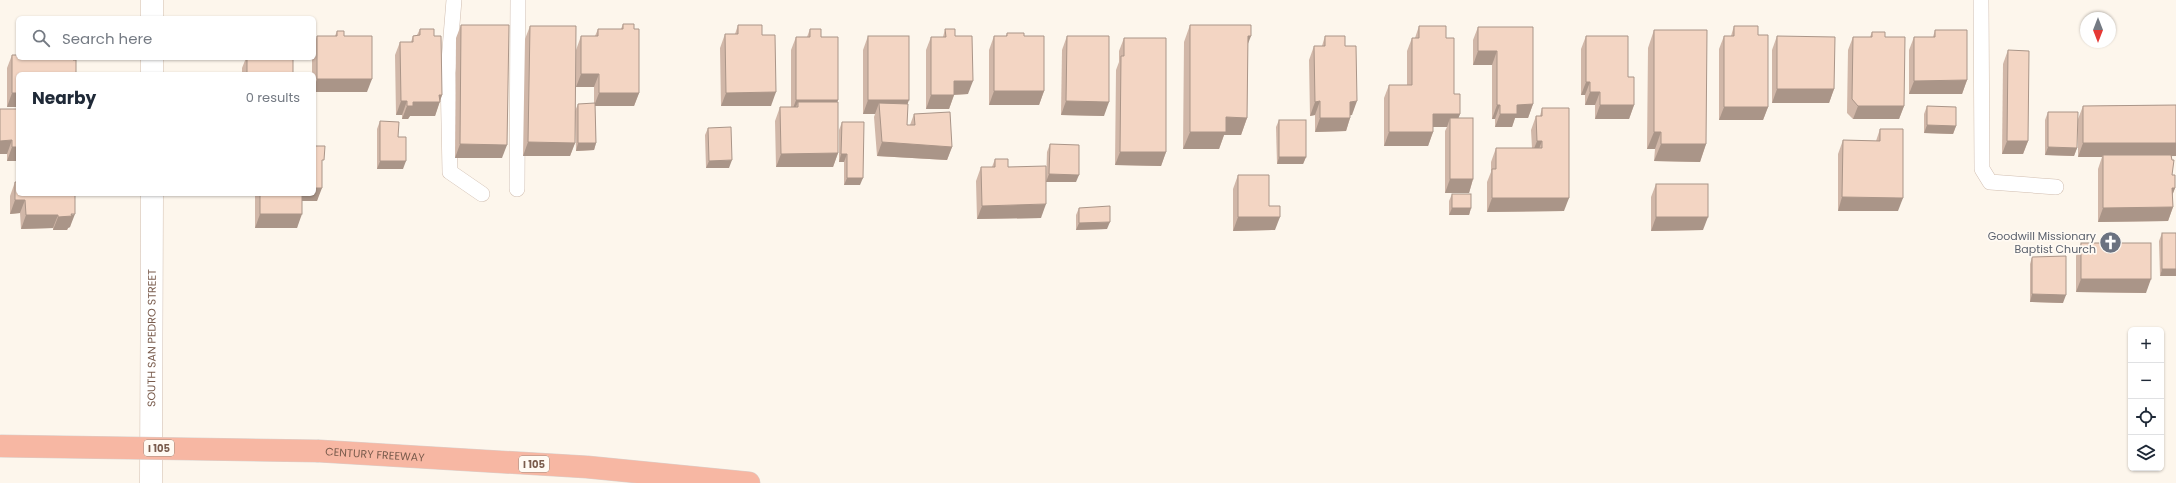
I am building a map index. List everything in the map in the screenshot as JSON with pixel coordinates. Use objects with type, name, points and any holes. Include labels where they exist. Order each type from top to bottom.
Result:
[{"type":"highway","name":"CENTURY FREEWAY","points":[[0,446],[319,451],[579,467],[749,483]]},
{"type":"street","points":[[152,0],[152,16]]},
{"type":"street","points":[[152,60],[152,72]]},
{"type":"street","name":"SOUTH SAN PEDRO STREET","points":[[151,483],[152,196]]},
{"type":"lane","points":[[454,0],[448,73],[450,172],[482,194]]},
{"type":"lane","points":[[517,189],[518,0]]},
{"type":"lane","points":[[1981,0],[1982,170],[1990,182],[2056,187]]},
{"type":"building","points":[[623,24],[634,24],[634,29],[639,29],[639,93],[599,93],[599,74],[581,74],[581,36],[598,36],[598,29],[623,29]]},
{"type":"building","points":[[461,25],[509,25],[507,145],[460,144]]},
{"type":"building","points":[[738,25],[762,25],[762,35],[775,35],[776,92],[726,93],[725,34],[738,34]]},
{"type":"building","points":[[1190,25],[1251,25],[1251,36],[1248,36],[1247,118],[1226,117],[1226,132],[1190,132]]},
{"type":"building","points":[[530,26],[576,26],[575,143],[528,142]]},
{"type":"building","points":[[1419,26],[1446,26],[1446,38],[1454,38],[1454,94],[1460,94],[1460,114],[1433,114],[1433,132],[1389,132],[1389,85],[1412,85],[1412,38],[1419,38]]},
{"type":"building","points":[[1734,26],[1758,26],[1758,35],[1768,35],[1768,107],[1724,107],[1724,36],[1734,36]]},
{"type":"building","points":[[1478,27],[1533,27],[1533,104],[1517,105],[1517,114],[1500,114],[1500,105],[1497,105],[1497,51],[1478,51]]},
{"type":"building","points":[[420,29],[434,29],[434,36],[441,36],[442,95],[439,95],[440,102],[413,102],[413,106],[407,106],[407,101],[401,101],[400,42],[413,42],[413,36],[420,35]]},
{"type":"building","points":[[810,29],[821,29],[821,37],[838,37],[838,100],[796,100],[796,37],[810,37]]},
{"type":"building","points":[[945,29],[955,29],[955,36],[972,36],[973,81],[954,81],[954,95],[931,95],[931,37],[946,37]]},
{"type":"building","points":[[1654,30],[1707,30],[1706,144],[1661,144],[1661,132],[1654,132]]},
{"type":"building","points":[[1935,30],[1967,30],[1967,80],[1914,81],[1914,37],[1935,37]]},
{"type":"building","points":[[337,31],[344,31],[344,36],[372,36],[372,79],[317,79],[317,36],[337,36]]},
{"type":"building","points":[[1872,32],[1885,32],[1885,37],[1905,37],[1904,106],[1858,106],[1852,99],[1853,37],[1872,37]]},
{"type":"building","points":[[1007,33],[1024,33],[1024,36],[1044,36],[1044,91],[994,91],[994,36],[1007,36]]},
{"type":"building","points":[[868,36],[909,36],[909,100],[868,100]]},
{"type":"building","points":[[1067,36],[1109,36],[1109,102],[1066,101]]},
{"type":"building","points":[[1325,36],[1345,36],[1345,46],[1356,46],[1357,101],[1350,102],[1350,118],[1320,118],[1320,101],[1315,102],[1314,46],[1325,46]]},
{"type":"building","points":[[1586,36],[1628,36],[1628,77],[1634,77],[1634,105],[1600,105],[1600,92],[1590,92],[1590,82],[1586,82]]},
{"type":"building","points":[[1777,36],[1835,37],[1834,89],[1777,89]]},
{"type":"building","points":[[1124,38],[1166,38],[1166,152],[1120,152],[1121,56],[1124,56]]},
{"type":"building","points":[[2008,50],[2029,51],[2028,141],[2007,141]]},
{"type":"building","points":[[12,55],[16,55],[16,60],[76,60],[76,72],[16,72],[16,93],[12,93]]},
{"type":"building","points":[[247,60],[293,60],[293,72],[247,72]]},
{"type":"building","points":[[798,102],[838,102],[838,153],[781,154],[780,107],[798,107]]},
{"type":"building","points":[[595,103],[596,143],[578,143],[578,104]]},
{"type":"building","points":[[879,103],[908,104],[907,125],[915,125],[914,114],[950,112],[952,147],[882,142]]},
{"type":"building","points":[[2176,105],[2176,143],[2083,143],[2083,106]]},
{"type":"building","points":[[1927,106],[1956,107],[1956,126],[1927,125]]},
{"type":"building","points":[[1542,108],[1569,108],[1569,198],[1492,198],[1492,169],[1496,169],[1496,148],[1542,148],[1542,141],[1537,141],[1536,116],[1542,116]]},
{"type":"building","points":[[0,109],[16,109],[16,147],[12,147],[12,140],[0,141]]},
{"type":"building","points":[[2048,112],[2078,112],[2077,148],[2048,147]]},
{"type":"building","points":[[1450,118],[1473,118],[1473,179],[1450,179]]},
{"type":"building","points":[[1279,120],[1306,120],[1306,157],[1279,157]]},
{"type":"building","points":[[380,121],[399,122],[398,137],[406,137],[406,161],[380,161]]},
{"type":"building","points":[[842,122],[864,122],[863,178],[847,178],[847,154],[841,154]]},
{"type":"building","points":[[731,127],[732,160],[709,161],[708,128]]},
{"type":"building","points":[[1880,129],[1903,129],[1903,198],[1842,197],[1843,140],[1880,141]]},
{"type":"building","points":[[1050,144],[1079,145],[1079,175],[1049,174]]},
{"type":"building","points":[[316,146],[325,146],[324,160],[322,160],[322,188],[316,188]]},
{"type":"building","points":[[2103,155],[2171,155],[2172,160],[2174,160],[2172,175],[2175,175],[2175,188],[2172,188],[2173,207],[2103,208]]},
{"type":"building","points":[[995,159],[1008,159],[1008,167],[1046,166],[1046,204],[982,206],[981,167],[995,167]]},
{"type":"building","points":[[1238,175],[1269,175],[1269,206],[1280,206],[1280,217],[1238,217]]},
{"type":"building","points":[[16,182],[16,196],[75,196],[75,214],[71,214],[72,216],[58,217],[58,215],[26,215],[25,200],[15,200]]},
{"type":"building","points":[[1656,184],[1708,184],[1708,217],[1656,217]]},
{"type":"building","points":[[1452,194],[1471,194],[1471,208],[1452,208]]},
{"type":"building","points":[[260,196],[302,196],[302,214],[260,214]]},
{"type":"building","points":[[1110,206],[1110,222],[1079,223],[1079,208]]},
{"type":"building","points":[[2162,233],[2176,233],[2176,269],[2162,269]]},
{"type":"building","points":[[2081,243],[2151,243],[2151,279],[2081,279]]},
{"type":"building","points":[[2066,256],[2066,295],[2032,294],[2032,257]]},
{"type":"place","name":"Goodwill Missionary Baptist Church","points":[[2111,242]]}]
